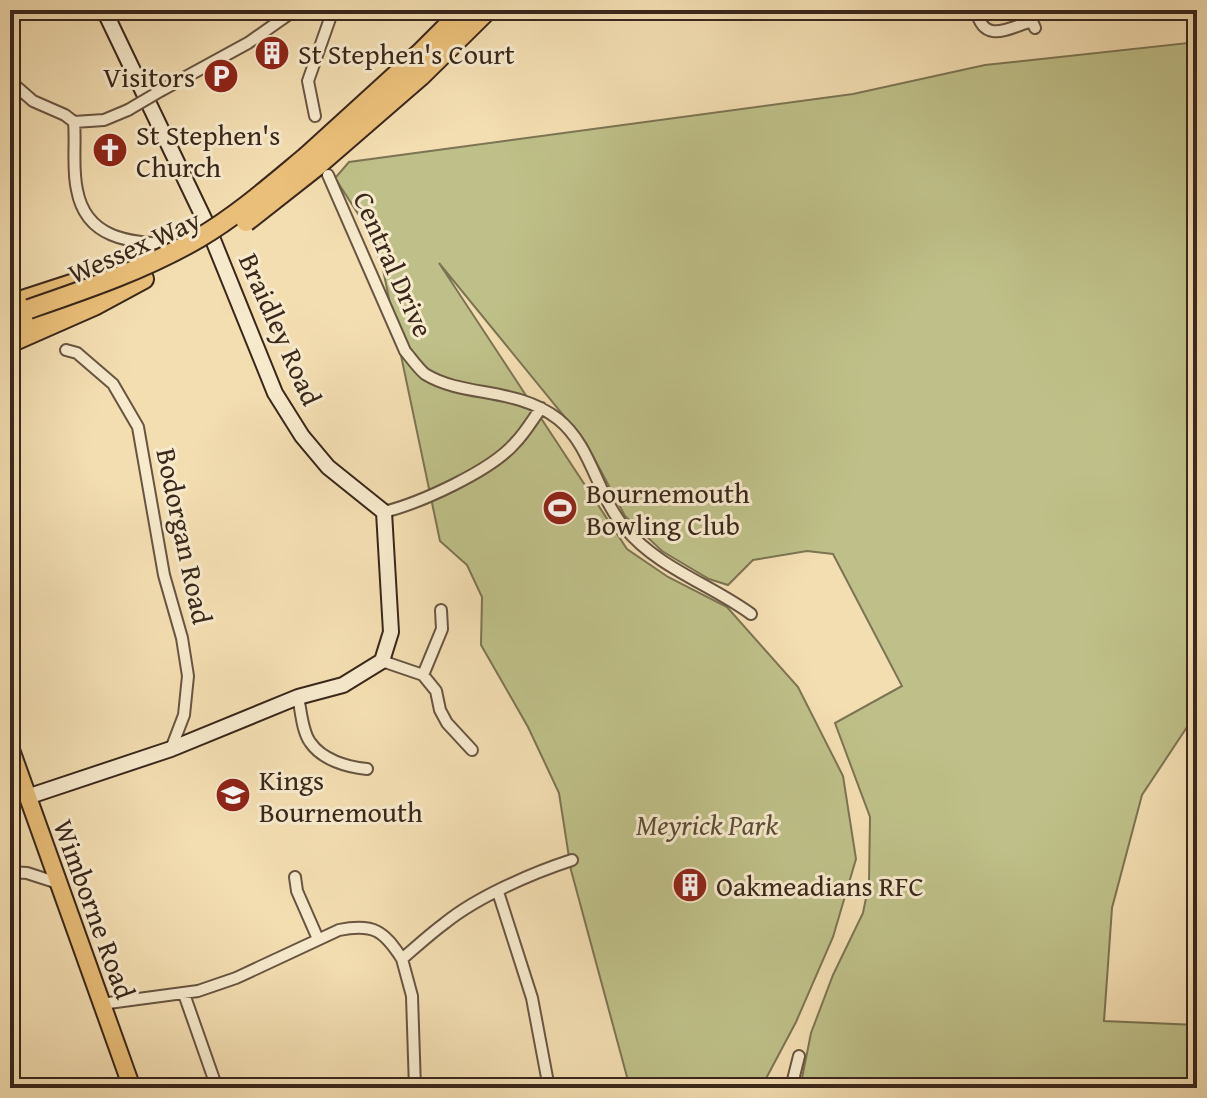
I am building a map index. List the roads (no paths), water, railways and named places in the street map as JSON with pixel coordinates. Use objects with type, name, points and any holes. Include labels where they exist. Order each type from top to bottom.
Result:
[{"type":"highway","name":"Wessex Way","points":[[10,326],[27,313],[173,253],[317,166],[463,10]]},
{"type":"highway","name":"Wessex Way","points":[[10,315],[27,313],[144,279],[224,237],[317,166],[421,76],[488,10]]},
{"type":"highway","points":[[10,343],[27,313]]},
{"type":"main road","name":"Wimborne Road","points":[[10,747],[132,1088]]},
{"type":"street","name":"Braidley Road","points":[[104,10],[211,237],[275,393],[302,436],[328,467],[384,512]]},
{"type":"street","points":[[10,81],[33,101],[74,122],[104,120],[128,110],[248,43],[295,10]]},
{"type":"street","points":[[316,109],[308,81],[333,10]]},
{"type":"street","points":[[976,10],[982,25],[993,33],[1032,21],[1035,28]]},
{"type":"street","points":[[74,122],[76,190],[81,204],[99,229],[122,241],[188,245],[211,237]]},
{"type":"street","name":"Central Drive","points":[[317,166],[405,351],[424,373],[447,383],[515,397],[541,408],[560,421],[576,438],[607,502],[627,531],[647,551],[670,567],[751,614]]},
{"type":"street","name":"Bodorgan Road","points":[[75,349],[113,384],[138,427],[164,575],[182,638],[188,676],[184,715],[171,749]]},
{"type":"street","points":[[27,797],[171,749],[298,697],[343,685],[382,661],[391,632],[384,512],[403,507],[483,470],[515,444],[541,408]]},
{"type":"street","points":[[423,675],[442,629],[441,610]]},
{"type":"street","points":[[382,661],[423,675],[436,691],[447,723],[472,750]]},
{"type":"street","points":[[298,697],[309,741],[330,759],[347,767],[367,769]]},
{"type":"street","points":[[402,959],[447,921],[546,868],[572,860]]},
{"type":"street","points":[[10,872],[27,873],[58,883]]},
{"type":"street","points":[[295,877],[297,891],[318,939]]},
{"type":"street","points":[[498,892],[532,998],[549,1088]]},
{"type":"street","points":[[101,1004],[184,994],[236,978],[318,939],[353,927],[374,929],[385,935],[402,959],[412,996],[415,1088]]},
{"type":"street","points":[[184,994],[217,1088]]},
{"type":"street","points":[[791,1088],[799,1056]]},
{"type":"place","name":"St Stephen's Court","points":[[272,53]]},
{"type":"place","name":"Visitors","points":[[221,76]]},
{"type":"place","name":"St Stephen's Church","points":[[110,150]]},
{"type":"place","name":"Bournemouth Bowling Club","points":[[560,508]]},
{"type":"place","name":"Kings Bournemouth","points":[[233,795]]},
{"type":"place","name":"Oakmeadians RFC","points":[[690,885]]},
{"type":"park label","name":"Meyrick Park","points":[[707,824]]}]
